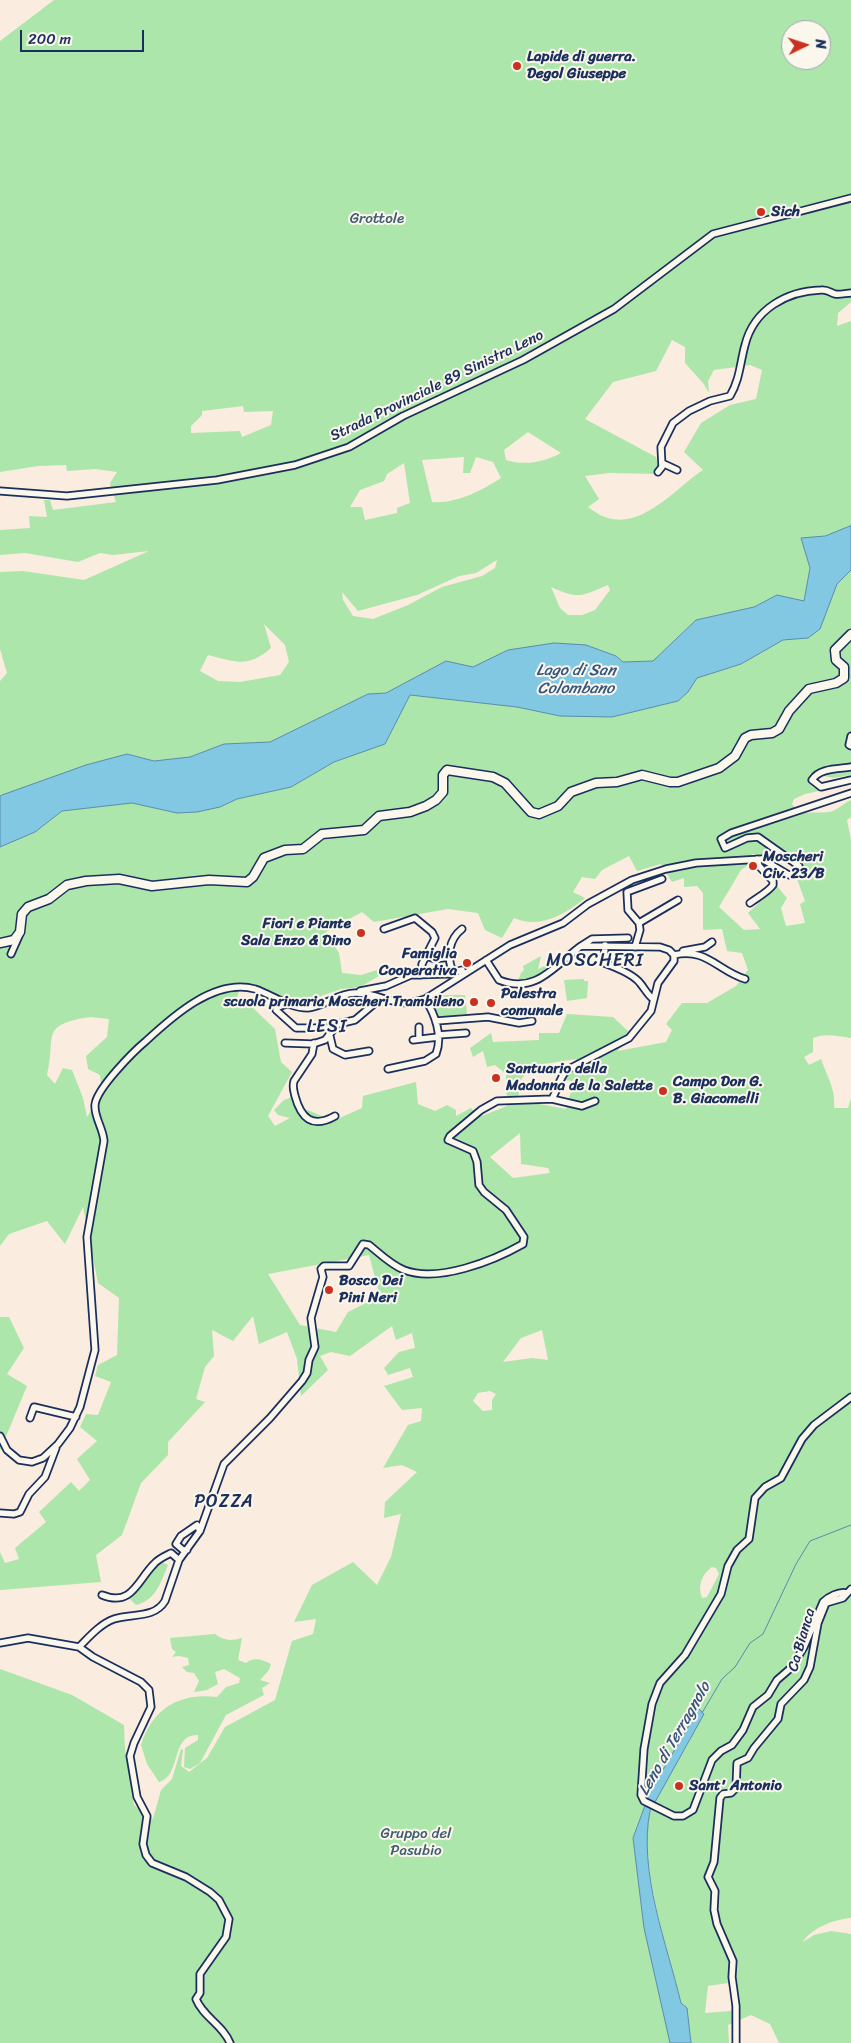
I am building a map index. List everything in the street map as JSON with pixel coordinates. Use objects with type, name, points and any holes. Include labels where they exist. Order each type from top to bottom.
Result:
[{"type":"main road","points":[[0,943],[14,940],[20,932],[22,914],[28,907],[76,883],[119,879],[152,886],[208,880],[247,882],[254,877],[264,858],[285,850],[303,849],[322,834],[364,830],[379,816],[410,812],[426,806],[436,800],[443,792],[443,775],[447,770],[493,777],[505,783],[531,812],[539,814],[558,806],[571,792],[596,783],[617,782],[642,775],[678,782],[718,768],[735,756],[745,738],[751,735],[772,733],[779,728],[789,711],[809,689],[836,683],[844,678],[844,667],[836,660],[835,650],[851,634]]},
{"type":"street","name":"Strada Provinciale 89 Sinistra Leno","points":[[0,491],[67,496],[217,480],[295,465],[349,447],[403,416],[523,360],[614,309],[713,234],[851,198]]},
{"type":"street","points":[[658,472],[662,467],[663,441],[669,428],[678,419],[710,401],[730,396],[741,372],[748,335],[768,307],[779,299],[807,291],[828,290],[834,294],[851,293]]},
{"type":"street","points":[[662,463],[677,470]]},
{"type":"street","points":[[851,736],[849,745],[851,746]]},
{"type":"street","points":[[851,767],[827,770],[814,776],[812,780],[821,787],[851,780]]},
{"type":"street","points":[[337,997],[354,993],[404,1004],[425,999],[463,973],[510,945],[562,923],[588,904],[632,880],[666,868],[696,863],[757,859],[772,862],[789,875],[798,872],[799,866],[758,837],[748,838],[725,848],[721,839],[731,833],[851,793]]},
{"type":"street","points":[[750,903],[760,894],[769,891],[773,885],[773,881],[759,866],[757,859]]},
{"type":"street","points":[[635,947],[640,930],[639,923],[628,910],[627,892],[662,879]]},
{"type":"street","points":[[639,923],[678,900]]},
{"type":"street","points":[[384,929],[396,923],[417,919],[432,932],[435,938],[422,964],[421,975]]},
{"type":"street","points":[[452,972],[450,958],[452,938],[462,929]]},
{"type":"street","points":[[11,954],[20,932]]},
{"type":"street","points":[[486,960],[499,980],[504,982],[528,982],[547,975],[580,946],[592,939],[628,938]]},
{"type":"street","points":[[675,954],[705,947],[712,942]]},
{"type":"street","points":[[605,945],[604,963],[623,969],[626,974],[639,981],[647,994],[653,999]]},
{"type":"street","points":[[580,946],[660,947],[675,954],[708,957],[728,972],[745,979]]},
{"type":"street","points":[[552,1099],[558,1088],[560,1078],[568,1070],[629,1038],[651,1011],[658,983],[674,961],[675,954]]},
{"type":"street","points":[[426,956],[450,958]]},
{"type":"street","points":[[0,1513],[14,1514],[20,1512],[29,1494],[45,1477],[58,1444],[76,1417],[95,1350],[86,1250],[104,1141],[103,1130],[96,1114],[96,1097],[121,1066],[163,1026],[209,995],[232,989],[249,988],[286,1004],[309,1008],[347,992],[368,991],[386,986],[405,976],[462,970],[463,973]]},
{"type":"street","points":[[286,1004],[276,1008],[276,1010],[296,1028],[328,1028],[354,1020],[381,998]]},
{"type":"street","points":[[388,1069],[425,1062],[433,1058],[438,1050],[436,1021],[425,999]]},
{"type":"street","points":[[436,1021],[488,1017],[519,1023],[532,1021]]},
{"type":"street","points":[[285,1043],[314,1043],[329,1037],[338,1024]]},
{"type":"street","points":[[419,1027],[416,1039],[466,1033]]},
{"type":"street","points":[[328,1028],[333,1049],[339,1054],[345,1055],[369,1051]]},
{"type":"street","points":[[314,1043],[312,1054],[294,1081],[297,1106],[304,1116],[314,1121],[326,1121],[335,1116]]},
{"type":"street","points":[[79,1646],[98,1629],[113,1620],[145,1614],[161,1607],[179,1560],[200,1531],[224,1464],[270,1418],[307,1373],[309,1360],[316,1347],[311,1318],[323,1277],[321,1269],[324,1266],[349,1266],[363,1244],[369,1245],[401,1270],[413,1273],[444,1273],[511,1251],[523,1244],[524,1237],[506,1210],[484,1192],[480,1185],[477,1162],[473,1152],[448,1140],[460,1126],[488,1104],[498,1101],[552,1099],[582,1106],[595,1101]]},
{"type":"street","name":"Ca Bianca","points":[[849,1591],[828,1597],[823,1602],[804,1647],[792,1667],[777,1680],[768,1695],[753,1707],[743,1730],[732,1745],[721,1750],[712,1760],[693,1810],[683,1816],[674,1816],[644,1801],[641,1795],[644,1749],[652,1704],[660,1683],[684,1655],[720,1594],[728,1566],[737,1550],[748,1540],[755,1498],[765,1487],[781,1478],[802,1439],[814,1425],[851,1397]]},
{"type":"street","points":[[30,1418],[34,1406],[76,1417]]},
{"type":"street","points":[[0,1436],[7,1450],[19,1460],[32,1462],[43,1458],[58,1444]]},
{"type":"street","points":[[187,1550],[183,1550],[176,1544],[181,1536],[197,1525],[200,1531]]},
{"type":"street","points":[[102,1595],[112,1599],[122,1598],[130,1593],[155,1563],[171,1553],[179,1560]]},
{"type":"street","name":"Ca Bianca","points":[[736,2043],[736,2006],[732,1977],[733,1960],[717,1924],[714,1910],[715,1891],[708,1877],[714,1862],[720,1798],[723,1794],[731,1793],[736,1788],[737,1763],[748,1758],[778,1719],[781,1704],[804,1680],[810,1667],[818,1624],[826,1603],[843,1598],[849,1591]]},
{"type":"street","points":[[0,1643],[28,1638],[79,1646],[93,1657],[141,1682],[149,1690],[151,1707],[130,1756],[137,1797],[147,1816],[144,1844],[146,1855],[152,1862],[186,1877],[210,1892],[219,1900],[226,1911],[229,1919],[226,1937],[200,1974],[200,1994],[196,1999],[202,2010],[220,2028],[230,2043]]},
{"type":"green space","name":"Grottole","points":[[54,0],[851,0],[851,302],[838,313],[837,326],[851,321],[851,526],[825,536],[801,538],[810,568],[804,602],[777,595],[754,607],[696,620],[653,661],[623,662],[616,656],[586,645],[508,650],[473,668],[446,661],[386,693],[368,694],[270,742],[224,744],[190,757],[154,761],[127,754],[0,796],[0,681],[7,673],[0,649],[0,572],[23,571],[84,580],[149,551],[113,555],[100,553],[78,562],[25,553],[0,555],[0,530],[30,528],[29,516],[47,517],[44,500],[50,500],[53,510],[116,502],[110,483],[117,472],[95,469],[67,471],[66,465],[38,466],[0,472],[0,41]],"holes":[[[672,340],[685,347],[685,363],[703,383],[709,393],[708,381],[714,370],[750,365],[762,370],[756,399],[730,405],[701,423],[684,452],[703,470],[657,506],[645,513],[632,518],[618,520],[603,516],[588,507],[599,499],[585,476],[609,473],[660,474],[656,457],[585,419],[613,382],[656,371]],[[243,406],[244,412],[273,411],[271,425],[242,437],[240,431],[191,433],[191,426],[202,415],[202,411]],[[528,432],[561,453],[548,459],[520,463],[506,460],[504,450]],[[464,457],[463,473],[470,473],[476,457],[493,462],[501,478],[468,496],[450,501],[432,502],[422,460]],[[404,463],[410,503],[397,508],[397,513],[365,520],[362,507],[350,507],[360,490],[384,481],[387,474]],[[497,560],[495,568],[482,576],[442,587],[408,605],[373,619],[353,616],[343,600],[342,592],[358,611],[417,595],[459,576],[476,573]],[[608,585],[610,590],[595,610],[582,615],[568,615],[560,608],[551,587],[574,595],[591,592]],[[264,624],[285,645],[289,662],[280,675],[240,682],[218,681],[200,671],[208,655],[241,662],[255,659],[271,648]]]},
{"type":"green space","name":"Gruppo del Pasubio","points":[[851,570],[851,775],[833,778],[810,773],[808,782],[814,788],[842,786],[805,794],[794,799],[792,804],[800,814],[833,811],[851,800],[851,817],[847,820],[851,840],[851,1038],[827,1035],[813,1038],[813,1052],[804,1057],[809,1065],[821,1059],[832,1089],[834,1108],[848,1108],[851,1098],[851,1918],[824,1925],[812,1932],[803,1942],[814,1935],[831,1931],[851,1934],[851,2043],[779,2043],[770,2024],[751,2015],[728,2025],[729,2043],[691,2043],[687,2008],[681,2003],[656,1906],[647,1854],[647,1831],[650,1812],[654,1802],[691,1738],[699,1709],[650,1792],[633,1838],[644,1928],[670,2043],[0,2043],[0,1669],[72,1695],[124,1725],[125,1749],[134,1805],[153,1819],[161,1790],[172,1779],[181,1749],[183,1750],[181,1766],[189,1772],[207,1758],[225,1727],[275,1700],[292,1641],[313,1634],[316,1619],[294,1622],[312,1585],[353,1562],[377,1585],[391,1557],[401,1514],[384,1518],[385,1502],[417,1472],[402,1465],[383,1468],[408,1425],[421,1421],[422,1408],[402,1410],[384,1386],[413,1377],[410,1368],[388,1375],[384,1368],[399,1352],[415,1348],[412,1333],[396,1340],[392,1326],[350,1356],[331,1352],[320,1356],[328,1370],[301,1396],[297,1359],[287,1332],[259,1344],[253,1316],[233,1341],[212,1330],[214,1356],[205,1367],[196,1399],[205,1402],[168,1442],[168,1455],[141,1483],[122,1535],[96,1555],[101,1582],[0,1590],[0,1552],[5,1563],[19,1559],[15,1548],[46,1522],[39,1512],[71,1482],[79,1491],[90,1480],[77,1459],[97,1441],[80,1427],[86,1414],[98,1415],[111,1382],[95,1376],[98,1365],[117,1355],[119,1298],[98,1283],[83,1207],[65,1244],[47,1221],[9,1234],[0,1246],[0,847],[35,832],[62,811],[132,803],[177,813],[197,812],[220,807],[237,799],[291,787],[334,762],[385,744],[410,695],[517,707],[560,716],[661,705],[678,701],[688,692],[697,678],[741,664],[783,640],[808,638],[820,629],[837,584]],"holes":[[[752,854],[777,860],[797,858],[805,873],[797,879],[805,901],[800,904],[805,923],[786,926],[781,908],[787,898],[777,886],[748,913],[760,929],[744,930],[719,907],[741,870],[751,863]],[[629,856],[637,871],[661,864],[672,882],[684,878],[684,887],[697,886],[703,893],[703,930],[722,929],[727,951],[742,953],[748,970],[736,986],[707,1003],[682,1003],[666,1024],[672,1030],[666,1042],[618,1051],[629,1032],[613,1017],[567,1014],[559,1033],[539,1033],[539,1040],[493,1042],[491,1033],[470,1048],[473,1057],[483,1051],[487,1067],[495,1065],[506,1074],[507,1106],[479,1117],[471,1108],[456,1116],[456,1110],[447,1105],[435,1111],[418,1104],[416,1082],[363,1096],[362,1108],[333,1121],[308,1110],[299,1114],[292,1097],[284,1100],[274,1110],[278,1115],[290,1118],[275,1126],[268,1116],[292,1072],[281,1062],[275,1029],[252,1007],[234,1005],[242,983],[301,1003],[341,989],[360,987],[379,976],[377,970],[361,975],[342,973],[339,953],[326,932],[362,912],[374,922],[448,909],[478,913],[485,930],[502,938],[514,918],[533,922],[542,921],[569,910],[585,898],[573,892],[582,877],[595,879],[602,870]],[[90,1017],[109,1019],[107,1037],[86,1056],[88,1069],[100,1075],[102,1092],[87,1117],[83,1098],[72,1070],[63,1068],[55,1084],[47,1075],[53,1034],[63,1024]],[[576,1059],[564,1080],[574,1081],[566,1109],[518,1100],[520,1081],[531,1066]],[[520,1133],[521,1164],[548,1168],[550,1173],[513,1178],[490,1157]],[[369,1255],[380,1296],[348,1312],[336,1332],[300,1325],[268,1274]],[[542,1330],[548,1360],[532,1358],[503,1362],[521,1338]],[[490,1391],[496,1394],[492,1400],[492,1410],[483,1411],[473,1401],[478,1393]],[[712,1567],[716,1568],[719,1574],[707,1597],[702,1598],[700,1585],[703,1577]],[[728,1983],[732,1999],[731,2011],[705,2013],[708,1986]]]},
{"type":"green space","points":[[541,956],[538,969],[551,963],[548,967],[537,976],[518,981],[524,970],[523,966]]},
{"type":"green space","points":[[584,979],[584,981],[588,981],[587,998],[567,1001],[564,980]]},
{"type":"green space","points":[[436,995],[465,995],[467,1014],[439,1017],[430,999]]},
{"type":"green space","points":[[0,1317],[9,1317],[24,1348],[7,1374],[27,1386],[0,1451]]},
{"type":"green space","points":[[159,1561],[168,1565],[157,1590],[143,1603],[136,1605],[129,1598]]},
{"type":"green space","points":[[215,1634],[228,1640],[242,1638],[238,1660],[246,1663],[258,1659],[271,1664],[269,1670],[260,1680],[270,1683],[262,1688],[264,1695],[226,1715],[200,1763],[190,1769],[184,1767],[185,1748],[198,1740],[198,1735],[189,1736],[183,1741],[171,1772],[159,1782],[147,1764],[141,1745],[152,1722],[160,1713],[179,1700],[203,1696],[217,1697],[226,1687],[239,1683],[240,1678],[224,1669],[215,1672],[218,1684],[207,1690],[194,1692],[199,1681],[194,1673],[187,1672],[182,1667],[189,1665],[188,1658],[172,1657],[176,1652],[172,1649],[170,1638]]},
{"type":"water","name":"Lago di San Colombano","points":[[851,526],[851,570],[837,584],[820,629],[808,638],[783,640],[741,664],[697,678],[688,692],[678,701],[612,717],[560,716],[517,707],[410,695],[385,744],[334,762],[291,787],[237,799],[220,807],[197,812],[177,813],[132,803],[62,811],[35,832],[0,847],[0,796],[2,795],[86,765],[127,754],[154,761],[190,757],[224,744],[270,742],[368,694],[386,693],[446,661],[473,667],[508,650],[554,643],[586,645],[616,656],[623,662],[653,661],[696,620],[754,607],[777,595],[804,601],[810,568],[801,538],[825,536]]},
{"type":"water","name":"Leno di Terragnolo","points":[[699,1709],[704,1714],[650,1811],[647,1834],[651,1883],[656,1908],[681,2003],[687,2008],[691,2043],[670,2043],[644,1928],[633,1838],[650,1792]]},
{"type":"waterway","name":"Leno di Terragnolo","points":[[702,1713],[722,1679],[735,1667],[750,1643],[763,1634],[796,1564],[810,1541],[851,1525]]},
{"type":"place","name":"Lapide di guerra. Degol Giuseppe","points":[[517,66]]},
{"type":"place","name":"Sich","points":[[761,212]]},
{"type":"place","name":"Moscheri Civ. 23/B","points":[[753,866]]},
{"type":"place","name":"Fiori e Piante Sala Enzo & Dino","points":[[361,933]]},
{"type":"place","name":"Famiglia Cooperativa","points":[[467,963]]},
{"type":"place","name":"scuola primaria Moscheri Trambileno","points":[[474,1002]]},
{"type":"place","name":"Palestra comunale","points":[[491,1003]]},
{"type":"place","name":"Santuario della Madonna de la Salette","points":[[496,1078]]},
{"type":"place","name":"Campo Don G. B. Giacomelli","points":[[663,1091]]},
{"type":"place","name":"Bosco Dei Pini Neri","points":[[329,1290]]},
{"type":"place","name":"Sant' Antonio","points":[[679,1786]]},
{"type":"district","name":"MOSCHERI","points":[[595,961]]},
{"type":"district","name":"LESI","points":[[327,1027]]},
{"type":"district","name":"POZZA","points":[[224,1502]]}]
